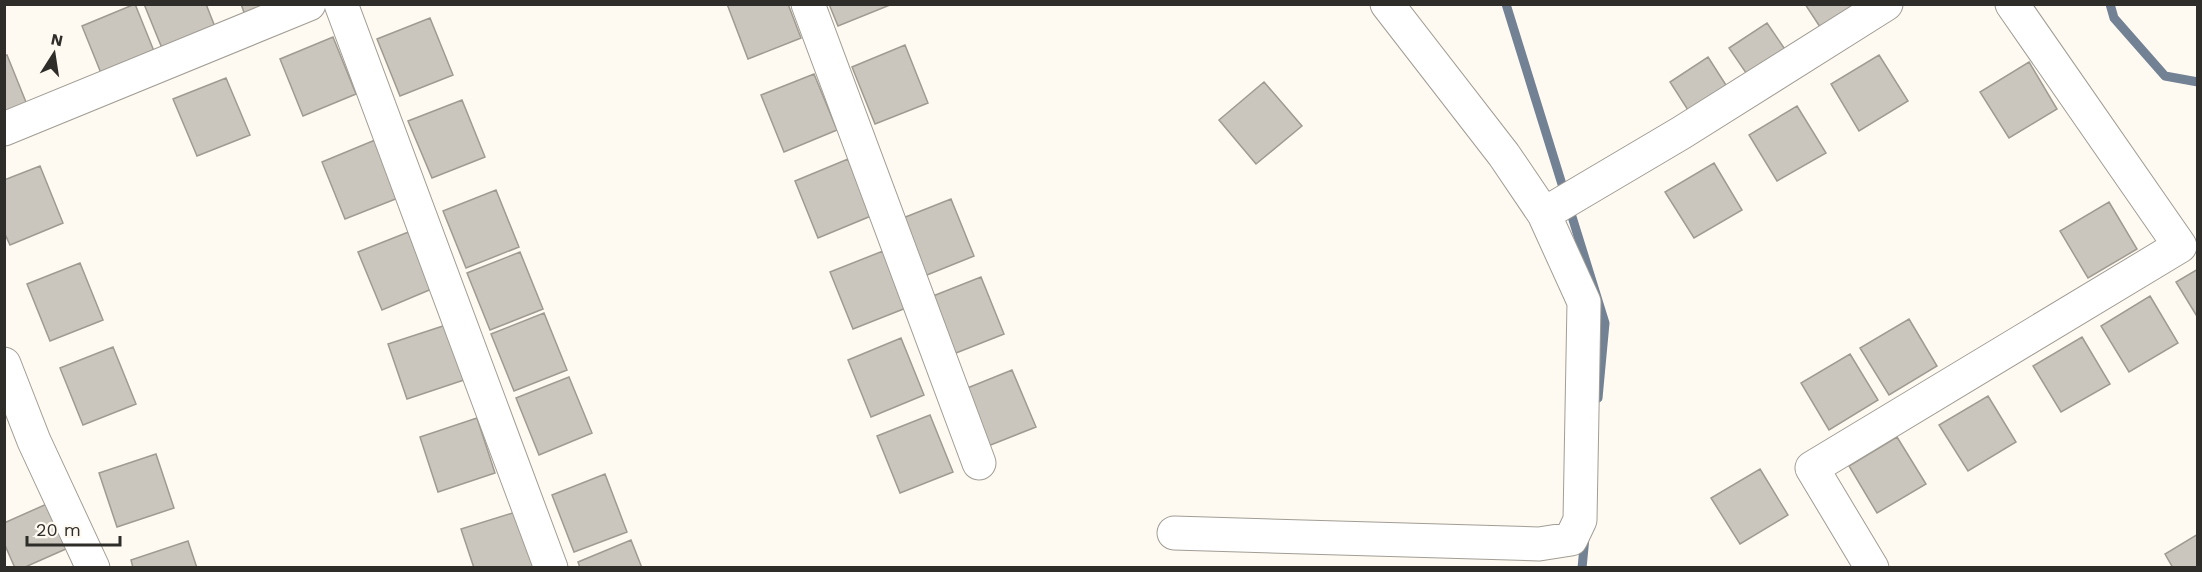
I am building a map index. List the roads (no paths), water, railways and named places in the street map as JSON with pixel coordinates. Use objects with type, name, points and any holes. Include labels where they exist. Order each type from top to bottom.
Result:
[{"type":"street","points":[[4,129],[309,4]]},
{"type":"street","points":[[341,4],[551,567]]},
{"type":"street","points":[[808,4],[979,463]]},
{"type":"street","points":[[1174,533],[1539,543],[1570,553],[1580,520],[1584,302],[1544,214],[1504,155],[1387,4]]},
{"type":"street","points":[[1544,214],[1690,128],[1886,4]]},
{"type":"street","points":[[1872,567],[1812,468],[2180,246],[2012,4]]},
{"type":"street","points":[[4,364],[83,564]]},
{"type":"waterway","points":[[1506,4],[1565,194]]},
{"type":"waterway","points":[[2110,4],[2114,18],[2165,76],[2198,82]]},
{"type":"waterway","points":[[1569,207],[1605,323],[1598,398]]},
{"type":"waterway","points":[[1582,568],[1585,537]]}]
